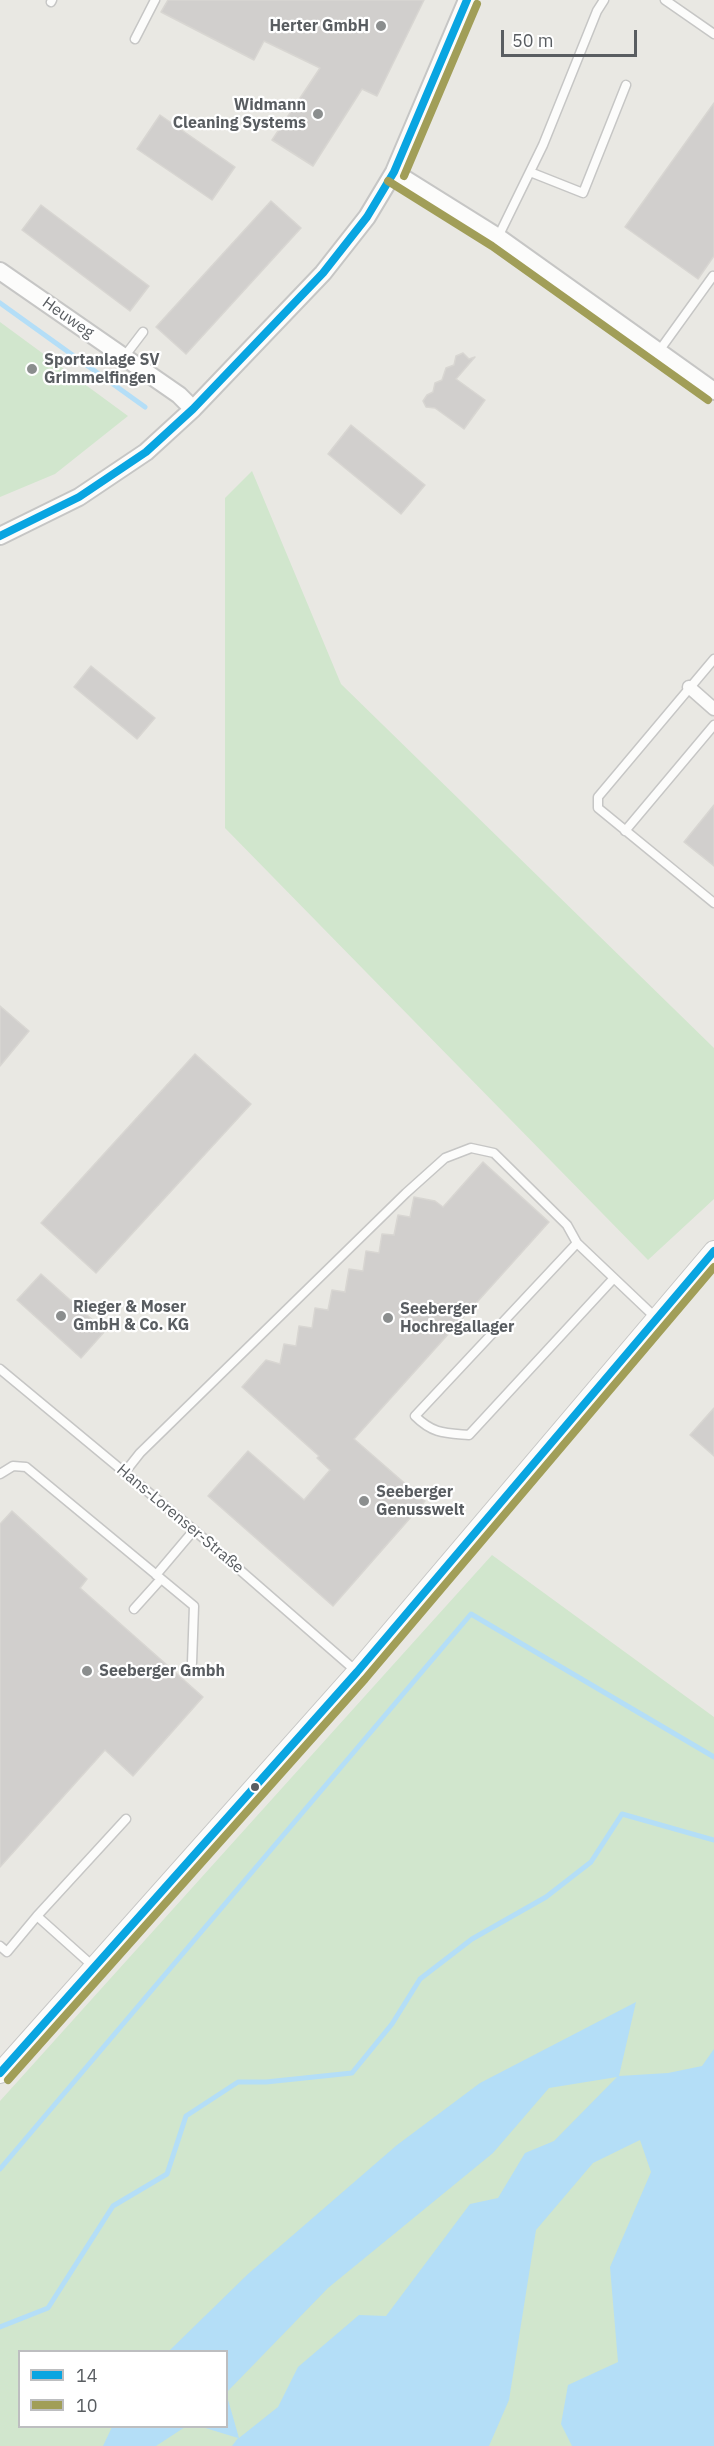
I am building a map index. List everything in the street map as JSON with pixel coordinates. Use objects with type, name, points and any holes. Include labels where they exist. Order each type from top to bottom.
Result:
[{"type":"street","points":[[0,536],[79,497],[116,475],[146,452],[194,409],[323,273],[367,218],[394,172],[467,0]]},
{"type":"street","points":[[394,172],[498,237],[714,391]]},
{"type":"street","name":"Heuweg","points":[[0,271],[179,395],[194,409]]},
{"type":"street","points":[[689,687],[714,709]]},
{"type":"street","points":[[0,2073],[357,1672],[714,1251]]},
{"type":"lane","points":[[135,39],[154,0]]},
{"type":"lane","points":[[498,237],[530,172],[597,11],[604,0]]},
{"type":"lane","points":[[665,0],[714,34]]},
{"type":"lane","points":[[530,172],[583,193],[626,85]]},
{"type":"lane","points":[[659,351],[713,276]]},
{"type":"lane","points":[[124,357],[143,332]]},
{"type":"lane","points":[[714,659],[598,797],[598,808],[714,903]]},
{"type":"lane","points":[[625,831],[714,725]]},
{"type":"lane","points":[[125,1472],[149,1445],[445,1158],[471,1148],[494,1153],[567,1225],[577,1243],[656,1318]]},
{"type":"lane","points":[[577,1243],[415,1416],[426,1427],[441,1433],[469,1435],[614,1278]]},
{"type":"lane","name":"Hans-Lorenser-Straße","points":[[0,1369],[194,1530],[357,1672]]},
{"type":"lane","points":[[0,1474],[13,1466],[26,1467],[194,1606],[192,1663]]},
{"type":"lane","points":[[134,1609],[194,1530]]},
{"type":"lane","points":[[0,1946],[7,1952],[126,1819]]},
{"type":"lane","points":[[37,1916],[94,1967]]},
{"type":"green space","name":"Sportanlage SV Grimmelfingen","points":[[0,322],[128,416],[55,474],[0,497]]},
{"type":"green space","points":[[252,471],[341,684],[714,1048],[714,1199],[648,1260],[225,828],[225,498]]},
{"type":"green space","points":[[492,1555],[714,1717],[714,2446],[0,2446],[0,2101]]},
{"type":"water","points":[[636,2002],[619,2076],[668,2073],[702,2066],[714,2049],[714,2446],[572,2446],[561,2424],[568,2385],[618,2362],[610,2267],[651,2172],[640,2140],[593,2163],[536,2230],[509,2400],[489,2446],[232,2446],[238,2438],[205,2428],[228,2428],[228,2400],[239,2438],[278,2407],[298,2367],[359,2315],[386,2316],[470,2204],[498,2198],[525,2153],[554,2141],[617,2077],[549,2088],[493,2153],[328,2288],[228,2391],[228,2350],[170,2350],[248,2274],[397,2145],[480,2083]]},
{"type":"water","points":[[111,2428],[183,2428],[156,2446],[103,2446]]},
{"type":"building","points":[[168,0],[424,0],[377,96],[362,89],[313,166],[272,140],[320,68],[264,41],[254,60],[161,12]]},
{"type":"building","points":[[714,103],[714,256],[698,279],[625,227]]},
{"type":"building","points":[[160,115],[235,167],[212,200],[137,149]]},
{"type":"building","points":[[271,201],[301,228],[186,354],[156,327]]},
{"type":"building","points":[[41,205],[149,286],[130,311],[22,230]]},
{"type":"building","points":[[463,353],[469,359],[475,357],[456,379],[485,400],[464,429],[435,408],[426,407],[423,401],[433,392],[435,383],[442,380],[446,368],[454,365],[456,356]]},
{"type":"building","points":[[351,425],[425,485],[401,514],[328,454]]},
{"type":"building","points":[[91,666],[155,718],[137,739],[74,687]]},
{"type":"building","points":[[714,805],[714,866],[684,842]]},
{"type":"building","points":[[0,1006],[29,1031],[0,1066]]},
{"type":"building","points":[[195,1054],[251,1104],[96,1273],[41,1223]]},
{"type":"building","name":"Seeberger Hochregallager","points":[[483,1162],[549,1222],[354,1439],[425,1501],[333,1606],[208,1496],[248,1451],[304,1500],[330,1470],[317,1458],[319,1456],[242,1387],[266,1360],[280,1364],[284,1344],[296,1346],[299,1326],[312,1328],[315,1308],[328,1310],[332,1290],[345,1292],[349,1269],[363,1271],[366,1251],[379,1253],[382,1234],[394,1235],[398,1215],[410,1217],[414,1197],[435,1201],[443,1207]]},
{"type":"building","name":"Rieger & Moser GmbH & Co. KG","points":[[41,1274],[105,1331],[81,1358],[17,1300]]},
{"type":"building","points":[[714,1408],[714,1456],[690,1435]]},
{"type":"building","name":"Seeberger Gmbh","points":[[12,1511],[87,1579],[80,1588],[203,1697],[133,1776],[105,1750],[0,1867],[0,1524]]},
{"type":"waterway","points":[[0,303],[145,407]]},
{"type":"waterway","points":[[0,2169],[471,1614],[714,1757]]},
{"type":"waterway","points":[[0,2327],[48,2308],[113,2206],[167,2174],[186,2116],[238,2082],[266,2082],[352,2073],[392,2024],[420,1979],[472,1939],[546,1897],[591,1862],[622,1814],[714,1840]]},
{"type":"transit line","name":"14","points":[[0,536],[79,497],[146,452],[193,409],[323,273],[367,217],[394,172],[467,0]]},
{"type":"transit line","name":"10","points":[[404,176],[477,4]]},
{"type":"transit line","name":"10","points":[[388,181],[492,246],[708,400]]},
{"type":"transit line","name":"14","points":[[0,2073],[357,1672],[714,1251]]},
{"type":"transit line","name":"10","points":[[8,2080],[365,1679],[714,1267]]},
{"type":"place","name":"Herter GmbH","points":[[381,26]]},
{"type":"place","name":"Widmann Cleaning Systems","points":[[318,114]]},
{"type":"place","name":"Sportanlage SV Grimmelfingen","points":[[32,369]]},
{"type":"place","name":"Rieger & Moser GmbH & Co. KG","points":[[61,1316]]},
{"type":"place","name":"Seeberger Hochregallager","points":[[388,1318]]},
{"type":"place","name":"Seeberger Genusswelt","points":[[364,1501]]},
{"type":"place","name":"Seeberger Gmbh","points":[[87,1671]]}]
